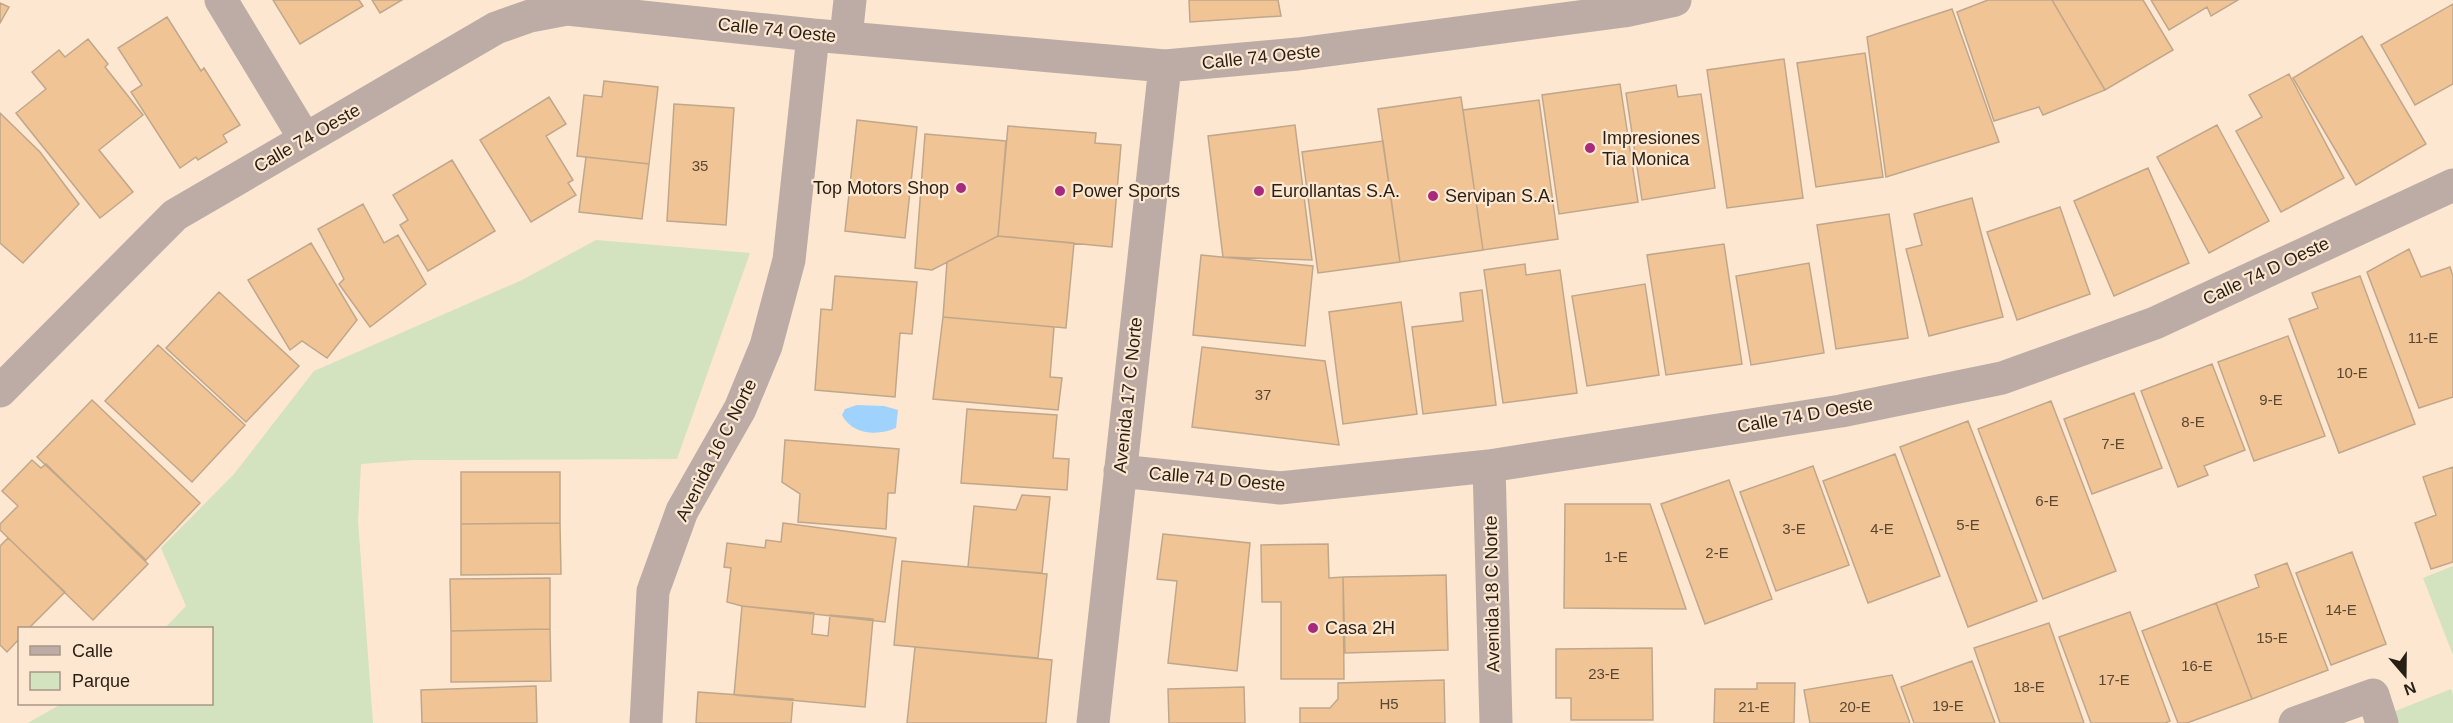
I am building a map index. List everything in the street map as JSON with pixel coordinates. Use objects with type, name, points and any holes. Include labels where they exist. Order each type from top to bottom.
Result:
[{"type":"street","points":[[221,0],[305,140]]},
{"type":"street","points":[[846,37],[850,0]]},
{"type":"street","name":"Calle 74 Oeste","points":[[0,391],[175,215],[496,28],[530,16],[567,9],[813,35],[1165,66],[1310,53],[1624,11],[1675,0]]},
{"type":"street","name":"Avenida 16 C Norte","points":[[646,723],[653,591],[682,511],[740,409],[766,346],[789,260],[813,35]]},
{"type":"street","name":"Avenida 17 C Norte","points":[[1093,723],[1165,66]]},
{"type":"street","name":"Calle 74 D Oeste","points":[[1120,471],[1280,488],[1489,466],[1841,411],[2002,378],[2155,323],[2453,184]]},
{"type":"street","name":"Avenida 18 C Norte","points":[[1489,466],[1496,723]]},
{"type":"street","points":[[2295,723],[2378,709]]},
{"type":"green space","points":[[596,240],[750,253],[677,459],[413,460],[361,464],[358,521],[373,723],[28,723],[59,705],[213,705],[213,627],[166,627],[186,606],[161,548],[234,474],[314,371],[522,280]]},
{"type":"green space","points":[[2453,566],[2453,655],[2423,578]]},
{"type":"green space","points":[[2451,689],[2453,723],[2365,723]]},
{"type":"water","points":[[857,405],[884,406],[898,410],[896,428],[874,433],[852,427],[842,415],[845,409]]},
{"type":"building","points":[[273,0],[359,0],[363,6],[300,44]]},
{"type":"building","points":[[372,0],[402,0],[380,13]]},
{"type":"building","points":[[1189,0],[1278,0],[1281,16],[1190,22]]},
{"type":"building","points":[[1988,0],[2052,0],[2105,90],[2043,115],[2039,107],[1994,121],[1957,12]]},
{"type":"building","points":[[2052,0],[2143,0],[2173,50],[2105,90]]},
{"type":"building","points":[[2151,0],[2238,0],[2211,16],[2207,7],[2169,30]]},
{"type":"building","points":[[0,3],[9,7],[0,23]]},
{"type":"building","points":[[2453,4],[2453,84],[2415,105],[2381,45]]},
{"type":"building","points":[[1952,9],[1999,142],[1886,177],[1867,37]]},
{"type":"building","points":[[167,17],[201,71],[204,68],[240,125],[223,135],[227,142],[198,160],[196,157],[180,168],[131,92],[142,85],[118,48]]},
{"type":"building","points":[[2362,36],[2426,144],[2356,185],[2293,78]]},
{"type":"building","points":[[88,39],[108,64],[105,67],[143,115],[99,150],[133,192],[100,218],[16,113],[46,89],[32,72],[59,50],[65,57]]},
{"type":"building","points":[[1865,53],[1883,177],[1816,187],[1797,63]]},
{"type":"building","points":[[1784,59],[1803,198],[1727,208],[1707,70]]},
{"type":"building","points":[[2289,74],[2344,178],[2281,212],[2236,131],[2262,117],[2249,95]]},
{"type":"building","points":[[604,81],[658,87],[649,164],[577,156],[584,95],[602,97]]},
{"type":"building","name":"Impresiones Tia Monica","points":[[1620,84],[1638,202],[1559,214],[1542,95]]},
{"type":"building","points":[[1676,85],[1678,97],[1701,94],[1715,188],[1642,200],[1626,93]]},
{"type":"building","points":[[549,97],[566,124],[546,136],[573,180],[568,183],[576,195],[531,222],[480,140]]},
{"type":"building","name":"Servipan S.A.","points":[[1461,97],[1483,250],[1400,262],[1378,109]]},
{"type":"building","points":[[1539,100],[1558,239],[1483,250],[1463,110]]},
{"type":"building","points":[[674,104],[734,108],[726,225],[667,221]]},
{"type":"building","points":[[0,113],[40,152],[79,204],[23,263],[0,243]]},
{"type":"building","points":[[857,120],[917,127],[905,238],[845,231]]},
{"type":"building","name":"Eurollantas S.A.","points":[[1295,125],[1312,260],[1223,257],[1208,136]]},
{"type":"building","points":[[2217,125],[2269,221],[2209,253],[2157,157]]},
{"type":"building","name":"Power Sports","points":[[1008,126],[1096,133],[1095,143],[1121,145],[1112,247],[998,236]]},
{"type":"building","name":"Top Motors Shop","points":[[925,134],[1006,141],[998,236],[932,270],[915,268]]},
{"type":"building","points":[[1383,141],[1400,262],[1318,273],[1302,152]]},
{"type":"building","points":[[586,157],[649,164],[642,219],[579,212]]},
{"type":"building","points":[[452,160],[495,231],[428,271],[400,225],[408,220],[393,195]]},
{"type":"building","points":[[2148,168],[2189,263],[2114,296],[2074,201]]},
{"type":"building","points":[[1972,198],[2003,317],[1929,336],[1906,249],[1922,245],[1914,214]]},
{"type":"building","points":[[363,204],[384,243],[398,235],[426,284],[370,327],[339,284],[344,279],[318,229]]},
{"type":"building","points":[[2060,207],[2090,294],[2017,320],[1987,232]]},
{"type":"building","points":[[1889,214],[1908,338],[1836,349],[1817,225]]},
{"type":"building","points":[[998,236],[1074,243],[1066,328],[943,317],[947,262]]},
{"type":"building","points":[[311,243],[357,320],[327,358],[302,341],[290,350],[248,280]]},
{"type":"building","points":[[1724,244],[1742,364],[1666,375],[1647,255]]},
{"type":"building","points":[[2409,249],[2421,277],[2450,267],[2453,276],[2453,397],[2419,408],[2367,272]]},
{"type":"building","points":[[1201,255],[1313,266],[1305,346],[1193,335]]},
{"type":"building","points":[[1809,263],[1824,353],[1751,365],[1736,276]]},
{"type":"building","points":[[1525,264],[1526,275],[1560,270],[1577,393],[1503,403],[1484,270]]},
{"type":"building","points":[[835,276],[917,282],[912,334],[900,333],[895,397],[815,390],[821,309],[832,310]]},
{"type":"building","points":[[2360,276],[2415,424],[2339,453],[2289,319],[2318,308],[2312,293]]},
{"type":"building","points":[[1645,284],[1659,375],[1587,386],[1572,296]]},
{"type":"building","points":[[1482,290],[1496,405],[1423,414],[1412,327],[1463,321],[1460,293]]},
{"type":"building","points":[[219,292],[299,366],[246,422],[166,348]]},
{"type":"building","points":[[1401,302],[1417,414],[1343,424],[1329,312]]},
{"type":"building","points":[[943,317],[1054,327],[1050,377],[1062,378],[1058,410],[933,399]]},
{"type":"building","points":[[2288,336],[2325,436],[2254,461],[2218,362]]},
{"type":"building","points":[[158,345],[245,425],[192,482],[105,401]]},
{"type":"building","points":[[1202,347],[1325,361],[1339,445],[1192,427]]},
{"type":"building","points":[[2212,364],[2245,450],[2204,466],[2208,475],[2178,487],[2141,391]]},
{"type":"building","points":[[2134,393],[2162,468],[2092,494],[2064,419]]},
{"type":"building","points":[[92,400],[200,503],[146,560],[37,457]]},
{"type":"building","points":[[2051,401],[2116,571],[2043,599],[1978,429]]},
{"type":"building","points":[[967,409],[1057,415],[1053,458],[1069,459],[1067,490],[961,483]]},
{"type":"building","points":[[1968,421],[2037,601],[1968,627],[1900,447]]},
{"type":"building","points":[[785,440],[899,449],[895,493],[888,493],[886,529],[798,522],[800,494],[782,482]]},
{"type":"building","points":[[1895,454],[1940,576],[1868,603],[1823,481]]},
{"type":"building","points":[[32,460],[41,468],[46,464],[148,564],[93,620],[0,530],[0,524],[18,506],[2,491]]},
{"type":"building","points":[[1813,466],[1849,565],[1776,591],[1740,492]]},
{"type":"building","points":[[2453,467],[2453,562],[2431,569],[2415,523],[2436,515],[2423,477]]},
{"type":"building","points":[[461,472],[560,472],[560,523],[461,524]]},
{"type":"building","points":[[1729,480],[1772,599],[1705,624],[1661,504]]},
{"type":"building","points":[[1022,495],[1050,497],[1042,573],[968,567],[974,506],[1016,510]]},
{"type":"building","points":[[1565,504],[1650,504],[1686,609],[1564,608]]},
{"type":"building","points":[[560,523],[561,574],[461,575],[461,524]]},
{"type":"building","points":[[783,523],[896,538],[885,622],[742,606],[727,602],[731,568],[724,567],[727,543],[765,548],[766,540],[781,542]]},
{"type":"building","points":[[1163,534],[1250,543],[1237,671],[1168,663],[1177,581],[1157,579]]},
{"type":"building","points":[[8,538],[65,592],[30,627],[18,627],[18,640],[7,652],[0,645],[0,546]]},
{"type":"building","name":"Casa 2H","points":[[1328,544],[1329,578],[1343,577],[1344,679],[1281,679],[1281,602],[1262,602],[1261,545]]},
{"type":"building","points":[[2352,552],[2386,644],[2331,665],[2296,573]]},
{"type":"building","points":[[902,561],[1047,574],[1038,658],[894,645]]},
{"type":"building","points":[[2287,563],[2328,670],[2252,699],[2216,603],[2259,587],[2255,575]]},
{"type":"building","points":[[1446,575],[1448,650],[1345,653],[1343,577]]},
{"type":"building","points":[[550,578],[550,629],[451,631],[450,579]]},
{"type":"building","points":[[2216,603],[2252,699],[2187,723],[2178,723],[2142,631]]},
{"type":"building","points":[[742,606],[814,613],[812,634],[828,636],[830,615],[873,619],[865,707],[734,695]]},
{"type":"building","points":[[2130,612],[2170,721],[2165,723],[2091,723],[2059,637]]},
{"type":"building","points":[[2049,623],[2084,723],[2000,723],[1974,648]]},
{"type":"building","points":[[550,629],[551,681],[451,682],[451,631]]},
{"type":"building","points":[[915,647],[1052,660],[1046,723],[907,723]]},
{"type":"building","points":[[1652,648],[1653,720],[1571,720],[1571,698],[1556,698],[1556,649]]},
{"type":"building","points":[[1972,661],[1995,723],[1914,723],[1901,687]]},
{"type":"building","points":[[1892,675],[1910,723],[1810,723],[1804,690]]},
{"type":"building","points":[[1444,680],[1445,723],[1300,723],[1300,708],[1330,708],[1338,699],[1338,683]]},
{"type":"building","points":[[1757,683],[1795,683],[1794,723],[1714,723],[1715,689],[1757,689]]},
{"type":"building","points":[[536,686],[537,723],[422,723],[421,690]]},
{"type":"building","points":[[1244,687],[1245,723],[1169,723],[1168,689]]},
{"type":"building","points":[[698,692],[793,699],[791,723],[696,723]]},
{"type":"place","name":"Impresiones Tia Monica","points":[[1590,148]]},
{"type":"place","name":"Top Motors Shop","points":[[961,188]]},
{"type":"place","name":"Power Sports","points":[[1060,191]]},
{"type":"place","name":"Eurollantas S.A.","points":[[1259,191]]},
{"type":"place","name":"Servipan S.A.","points":[[1433,196]]},
{"type":"place","name":"Casa 2H","points":[[1313,628]]}]
